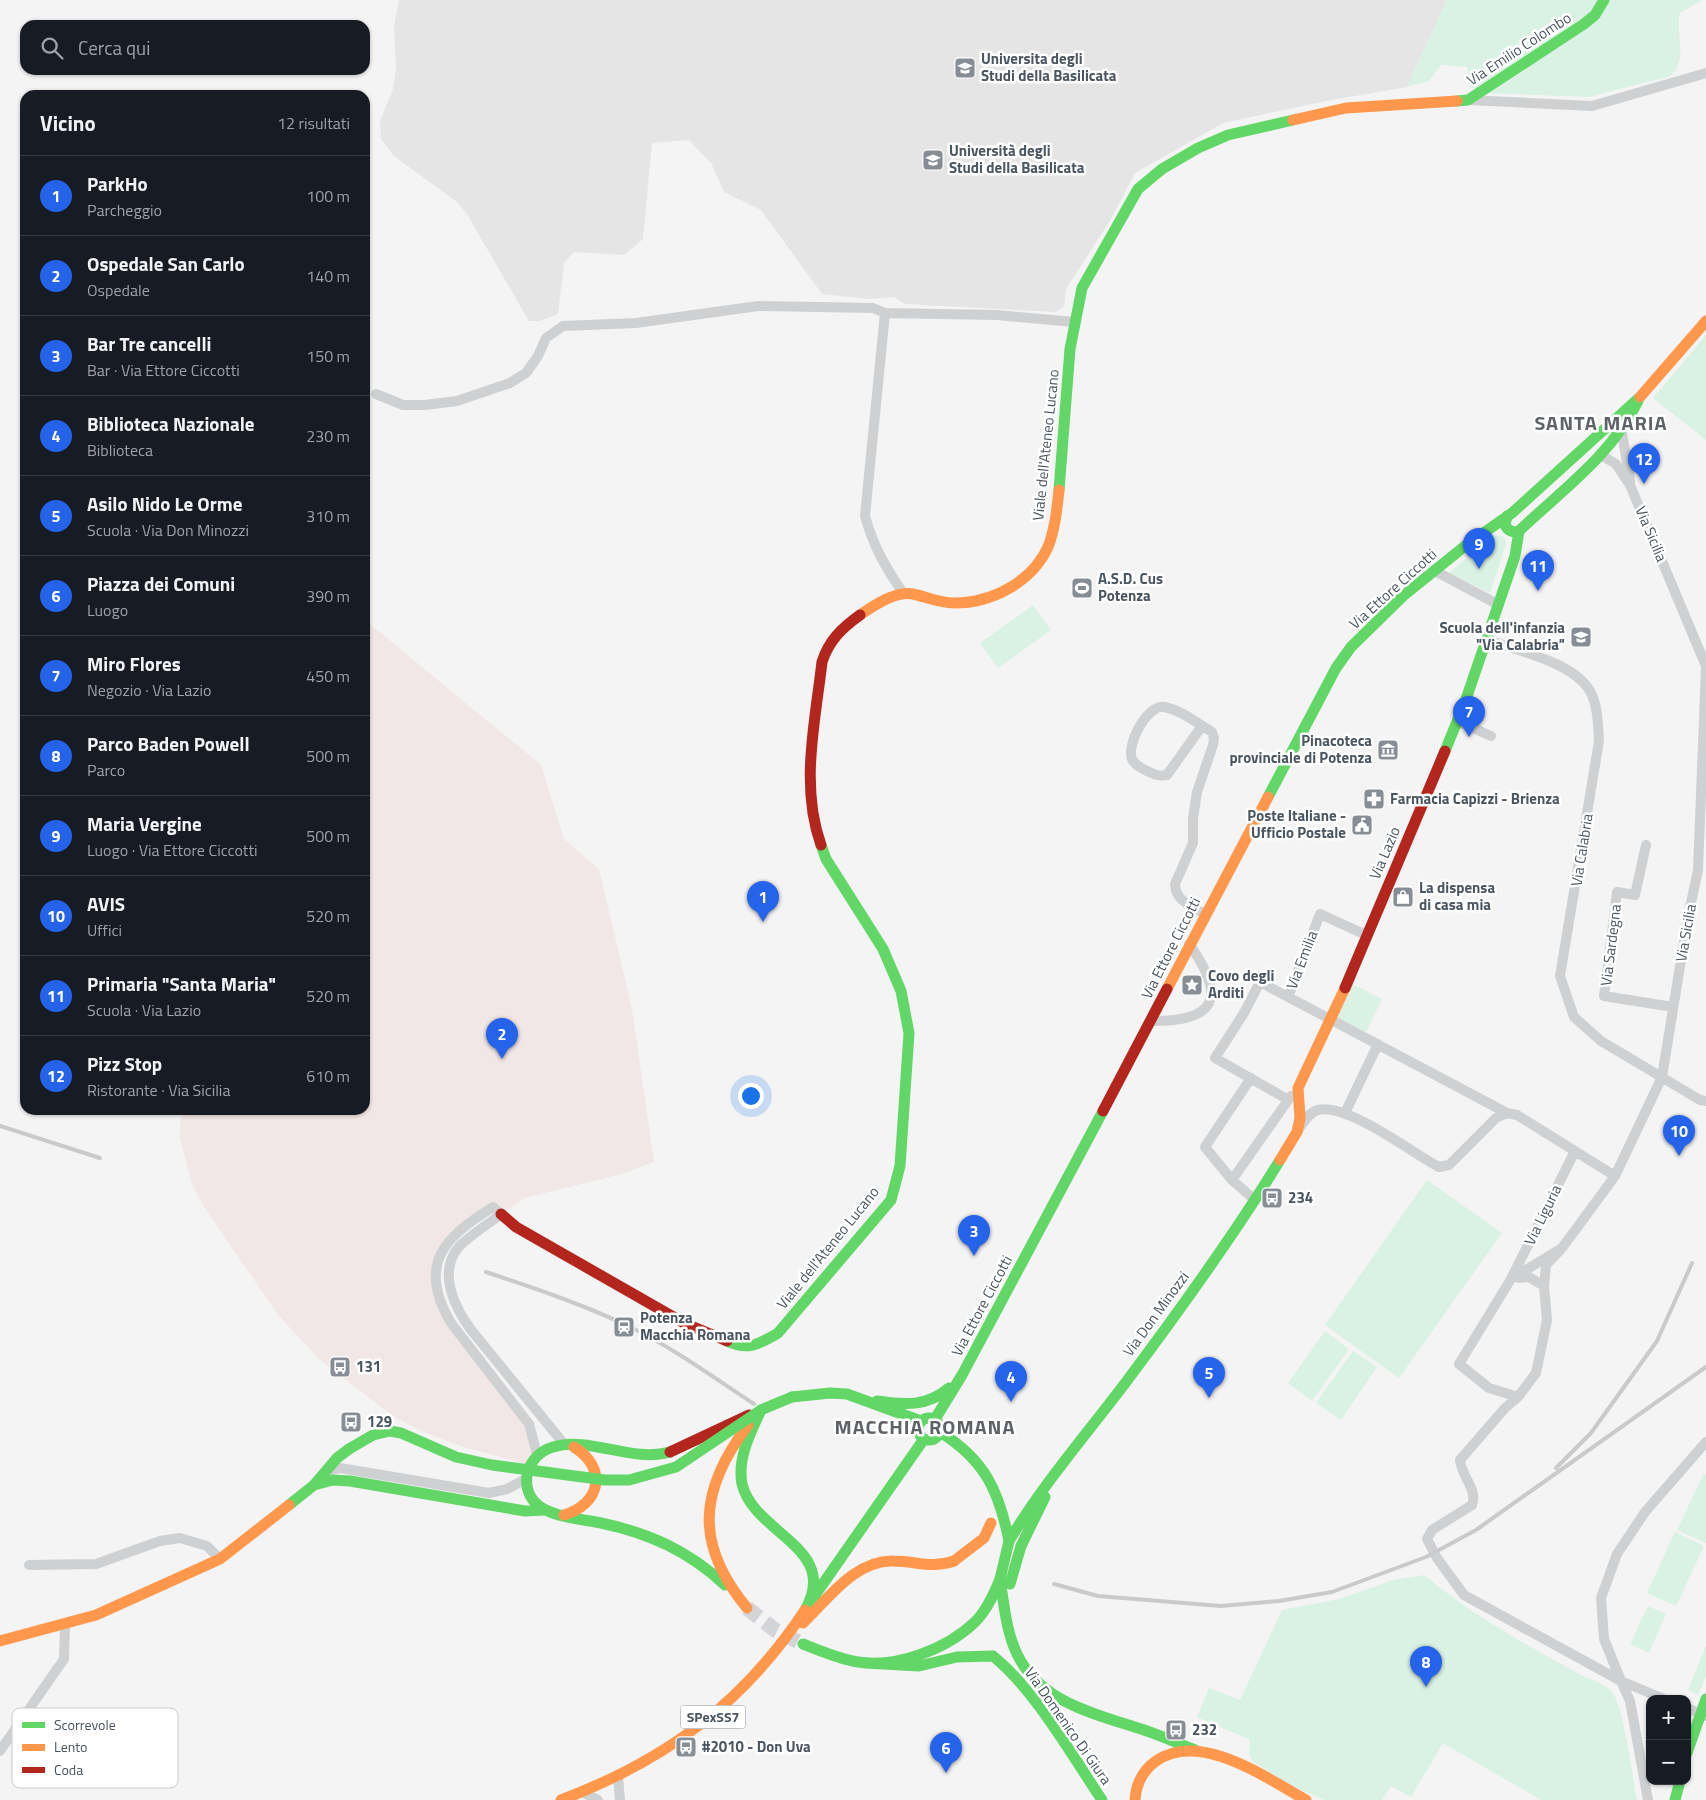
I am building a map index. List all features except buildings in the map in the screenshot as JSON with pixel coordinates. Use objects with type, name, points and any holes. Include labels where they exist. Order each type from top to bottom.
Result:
[{"type":"main road","name":"Via Emilio Colombo","points":[[1468,100],[1584,24],[1595,15],[1604,0]]},
{"type":"main road","name":"Viale dell'Ateneo Lucano","points":[[497,1211],[516,1226],[684,1324],[740,1347],[760,1344],[778,1332],[890,1200],[900,1166],[909,1033],[900,991],[883,949],[826,859],[813,822],[809,778],[822,662],[827,645],[842,628],[868,610],[903,593],[938,602],[962,604],[986,599],[1009,588],[1027,574],[1047,548],[1056,509],[1074,322],[1082,288],[1138,189],[1162,169],[1198,148],[1228,135],[1346,108],[1468,100]]},
{"type":"main road","name":"Via Ettore Ciccotti","points":[[935,1419],[962,1375],[1151,1021],[1189,944],[1336,668],[1351,647],[1388,610],[1485,531],[1509,515],[1639,398],[1706,321]]},
{"type":"main road","name":"Via Ettore Ciccotti","points":[[1522,529],[1622,433],[1639,398]]},
{"type":"main road","points":[[1485,531],[1508,530],[1513,532],[1522,529],[1524,520],[1521,515],[1509,515],[1505,525],[1508,530]]},
{"type":"main road","name":"Via Lazio","points":[[1268,1178],[1297,1132],[1300,1118],[1298,1088],[1330,1019],[1457,721],[1488,640],[1522,529]]},
{"type":"main road","name":"Via Don Minozzi","points":[[1064,1463],[1126,1382],[1255,1200],[1268,1178]]},
{"type":"main road","points":[[865,1400],[912,1406],[929,1403],[941,1397],[962,1375]]},
{"type":"main road","points":[[746,1608],[712,1571],[662,1540],[629,1528],[550,1512],[530,1496],[526,1479],[528,1470],[537,1454],[549,1447],[569,1445],[629,1453],[661,1454],[688,1444],[725,1424],[792,1397],[830,1393],[847,1394],[921,1422]]},
{"type":"main road","points":[[0,1641],[64,1626],[151,1592],[220,1559],[314,1485],[349,1449],[372,1435],[396,1432],[456,1457],[492,1465],[605,1480],[629,1480],[676,1467],[761,1410]]},
{"type":"main road","points":[[761,1410],[746,1441],[740,1466],[740,1478],[747,1496],[759,1513],[792,1542],[806,1558],[814,1578],[812,1599]]},
{"type":"main road","points":[[734,1596],[713,1556],[709,1537],[710,1500],[725,1459],[738,1436],[761,1410]]},
{"type":"main road","points":[[928,1418],[935,1419],[940,1425],[940,1432],[934,1439],[924,1439],[918,1431],[921,1422],[928,1418]]},
{"type":"main road","points":[[940,1432],[958,1442],[980,1462],[999,1499],[1009,1541],[1005,1582],[1007,1624],[1018,1655],[1037,1682],[1055,1697],[1083,1711],[1195,1750],[1220,1756],[1266,1777],[1282,1788],[1306,1800]]},
{"type":"main road","name":"SPexSS7","points":[[560,1800],[618,1777],[646,1762],[703,1726],[724,1708],[770,1660],[785,1640],[924,1439]]},
{"type":"main road","points":[[314,1485],[333,1480],[350,1481],[525,1511],[571,1514],[587,1504],[596,1489],[596,1475],[593,1464],[586,1454],[569,1445]]},
{"type":"main road","points":[[1009,1541],[1031,1504],[1064,1463]]},
{"type":"main road","points":[[803,1644],[836,1656],[865,1663],[910,1657],[946,1642],[974,1623],[1005,1582],[1039,1508],[1064,1463]]},
{"type":"main road","points":[[785,1640],[847,1580],[870,1564],[895,1562],[924,1567],[941,1566],[954,1561],[984,1538],[999,1499]]},
{"type":"main road","name":"Via Domenico Di Giura","points":[[865,1663],[891,1666],[919,1666],[957,1657],[981,1654],[994,1656],[1009,1669],[1102,1800]]},
{"type":"main road","points":[[1691,1744],[1703,1715],[1706,1699]]},
{"type":"main road","points":[[1135,1800],[1138,1781],[1155,1759],[1172,1752],[1195,1750]]},
{"type":"main road","points":[[1675,1800],[1679,1785]]},
{"type":"main road","points":[[1282,1788],[1287,1800]]},
{"type":"street","points":[[1468,100],[1592,106],[1706,73]]},
{"type":"street","points":[[376,394],[403,405],[425,405],[458,401],[510,383],[526,372],[538,356],[546,338],[563,326],[636,323],[758,306],[873,308],[885,313],[997,316],[1074,322]]},
{"type":"street","points":[[885,313],[865,516],[872,542],[883,564],[903,593]]},
{"type":"street","points":[[1622,433],[1630,485]]},
{"type":"street","points":[[1601,455],[1616,464],[1630,485]]},
{"type":"street","name":"Via Sicilia","points":[[1620,1681],[1464,1595],[1437,1558],[1428,1539],[1432,1530],[1472,1505],[1474,1499],[1473,1490],[1461,1469],[1460,1460],[1505,1408],[1518,1397],[1536,1373],[1547,1320],[1544,1286],[1546,1265],[1562,1248],[1615,1176],[1662,1077],[1698,870],[1706,667],[1630,485]]},
{"type":"street","points":[[1435,571],[1498,605]]},
{"type":"street","name":"Via Calabria","points":[[1488,640],[1570,670],[1591,692],[1598,720],[1599,741],[1560,976],[1574,1017],[1601,1042],[1706,1101]]},
{"type":"street","points":[[1202,726],[1167,775],[1153,774],[1133,760],[1130,751],[1144,718],[1155,708],[1162,706],[1178,712],[1202,726],[1212,732],[1214,738],[1213,745],[1197,792],[1193,818],[1193,843],[1175,884],[1175,890],[1182,900],[1205,914]]},
{"type":"street","points":[[1457,721],[1491,736]]},
{"type":"street","points":[[1698,870],[1706,834]]},
{"type":"street","name":"Via Sardegna","points":[[1646,845],[1635,894],[1617,892],[1604,996],[1673,1006]]},
{"type":"street","name":"Via Emilia","points":[[1288,997],[1320,914],[1366,935]]},
{"type":"street","points":[[1151,1021],[1171,1021],[1199,1015],[1208,1006],[1211,990],[1205,966],[1189,944]]},
{"type":"street","points":[[1287,1099],[1215,1058],[1244,1013],[1260,982],[1512,1114],[1615,1176]]},
{"type":"street","points":[[1345,1113],[1378,1044]]},
{"type":"street","points":[[1251,1078],[1205,1148],[1232,1180],[1255,1200]]},
{"type":"street","points":[[1232,1180],[1287,1099],[1298,1088]]},
{"type":"street","points":[[1297,1132],[1307,1117],[1319,1110],[1345,1113],[1439,1167],[1449,1164],[1496,1118],[1512,1114]]},
{"type":"street","name":"Via Liguria","points":[[1518,1397],[1489,1388],[1458,1364],[1511,1279],[1575,1151]]},
{"type":"street","points":[[497,1211],[457,1249],[451,1266],[449,1281],[452,1296],[460,1315],[472,1331],[569,1445]]},
{"type":"street","points":[[497,1211],[446,1243],[438,1262],[435,1278],[437,1292],[441,1306],[451,1323],[529,1424],[537,1454]]},
{"type":"street","points":[[1511,1279],[1562,1248]]},
{"type":"street","points":[[1511,1279],[1529,1277],[1544,1286]]},
{"type":"street","points":[[1648,1800],[1630,1701],[1604,1639],[1601,1598],[1617,1554],[1644,1512],[1706,1442]]},
{"type":"street","points":[[326,1471],[340,1468],[360,1470],[489,1493],[507,1489],[526,1479]]},
{"type":"street","points":[[29,1565],[96,1564],[152,1544],[180,1538],[207,1546],[220,1559]]},
{"type":"street","points":[[29,1708],[64,1659],[64,1626]]},
{"type":"street","points":[[1620,1681],[1654,1695]]},
{"type":"street","points":[[1691,1710],[1703,1715]]},
{"type":"street","points":[[1,1748],[12,1732]]},
{"type":"street","points":[[618,1777],[620,1800]]},
{"type":"street","points":[[582,1792],[598,1800]]},
{"type":"shaded area","name":"Università degli Studi della Basilicata","points":[[399,0],[1447,0],[1407,87],[1326,101],[1223,123],[1135,173],[1111,219],[1066,289],[1064,306],[1056,312],[905,304],[894,297],[869,299],[822,294],[761,210],[724,192],[711,163],[689,140],[652,143],[643,239],[624,255],[574,252],[564,263],[558,314],[540,321],[529,321],[467,214],[457,202],[394,156],[381,139],[380,121],[393,89],[396,69],[394,26]]},
{"type":"shaded area","points":[[370,624],[541,765],[564,839],[599,869],[632,1009],[654,1162],[622,1174],[525,1198],[501,1214],[494,1207],[456,1233],[438,1261],[441,1306],[529,1424],[537,1455],[530,1465],[463,1447],[419,1430],[393,1416],[320,1360],[279,1316],[204,1207],[192,1184],[180,1138],[181,1115],[370,1115]]},
{"type":"green space","points":[[1447,0],[1701,1],[1680,13],[1679,63],[1676,70],[1670,76],[1589,97],[1486,93],[1470,87],[1467,67],[1441,65],[1429,81],[1407,87]]},
{"type":"green space","points":[[1706,335],[1706,440],[1653,398]]},
{"type":"green space","points":[[1495,535],[1504,537],[1506,544],[1490,593],[1449,573]]},
{"type":"green space","points":[[1033,605],[1051,630],[998,668],[980,643]]},
{"type":"green space","points":[[1353,984],[1382,999],[1366,1032],[1337,1018]]},
{"type":"green space","points":[[1427,1180],[1502,1233],[1399,1378],[1325,1325]]},
{"type":"green space","points":[[1325,1331],[1349,1349],[1312,1401],[1288,1383]]},
{"type":"green space","points":[[1353,1351],[1377,1367],[1341,1420],[1316,1403]]},
{"type":"green space","points":[[1704,1473],[1706,1475],[1706,1543],[1677,1530]]},
{"type":"green space","points":[[1675,1532],[1704,1546],[1676,1606],[1647,1593]]},
{"type":"green space","points":[[1424,1575],[1442,1590],[1499,1628],[1611,1691],[1622,1717],[1637,1800],[1541,1800],[1443,1743],[1411,1797],[1391,1786],[1382,1800],[1324,1800],[1289,1784],[1253,1762],[1249,1754],[1250,1740],[1197,1717],[1209,1688],[1240,1700],[1282,1610],[1339,1599],[1393,1580]]},
{"type":"green space","points":[[1648,1606],[1666,1614],[1649,1653],[1630,1644]]},
{"type":"green space","points":[[1706,1646],[1706,1676],[1698,1695],[1688,1690]]},
{"type":"tunnel","points":[[747,1608],[775,1630],[803,1644]]},
{"type":"railway","points":[[0,1126],[100,1158]]},
{"type":"railway","points":[[1556,1468],[1591,1433],[1657,1341],[1692,1263]]},
{"type":"railway","points":[[486,1272],[576,1303],[628,1326],[676,1353],[754,1404]]},
{"type":"railway","points":[[1054,1584],[1098,1596],[1221,1606],[1279,1601],[1332,1592],[1426,1557],[1476,1530],[1706,1367]]},
{"type":"traffic: fast","points":[[1457,101],[1468,100],[1584,24],[1595,15],[1604,0]]},
{"type":"traffic: fast","points":[[1059,490],[1070,349],[1082,288],[1138,189],[1162,169],[1198,148],[1228,135],[1293,120]]},
{"type":"traffic: fast","points":[[1268,797],[1336,668],[1351,647],[1403,596],[1465,546],[1512,513],[1640,397]]},
{"type":"traffic: fast","points":[[1507,516],[1506,527],[1511,531],[1519,531],[1600,455],[1627,421],[1638,401]]},
{"type":"traffic: fast","points":[[1445,751],[1465,702],[1515,556],[1519,531]]},
{"type":"traffic: fast","points":[[727,1341],[747,1346],[778,1333],[891,1200],[900,1166],[909,1033],[901,991],[883,949],[826,859],[821,845]]},
{"type":"traffic: fast","points":[[935,1419],[962,1375],[1103,1111]]},
{"type":"traffic: fast","points":[[1009,1541],[1050,1480],[1126,1382],[1186,1300],[1244,1217],[1280,1160]]},
{"type":"traffic: fast","points":[[877,1401],[906,1404],[924,1402],[949,1388]]},
{"type":"traffic: fast","points":[[792,1397],[830,1393],[847,1394],[921,1421]]},
{"type":"traffic: fast","points":[[761,1410],[792,1397]]},
{"type":"traffic: fast","points":[[761,1410],[743,1455],[741,1465],[742,1484],[750,1501],[762,1516],[792,1542],[804,1556],[812,1571],[813,1589],[805,1610]]},
{"type":"traffic: fast","points":[[349,1449],[373,1435],[390,1431],[401,1433],[456,1457],[492,1465],[605,1480],[629,1480],[676,1467],[761,1410]]},
{"type":"traffic: fast","points":[[929,1418],[937,1421],[940,1429],[937,1437],[929,1440],[921,1437],[918,1429],[921,1421],[929,1418]]},
{"type":"traffic: fast","points":[[940,1432],[968,1454],[988,1478],[995,1492],[1009,1541]]},
{"type":"traffic: fast","points":[[813,1598],[924,1439]]},
{"type":"traffic: fast","points":[[670,1452],[641,1454],[582,1445],[553,1447],[543,1451],[530,1466],[527,1474],[529,1493],[534,1501],[549,1511],[563,1516],[619,1527],[668,1545],[697,1562],[725,1585]]},
{"type":"traffic: fast","points":[[289,1505],[314,1485],[337,1458],[349,1449]]},
{"type":"traffic: fast","points":[[314,1485],[333,1480],[350,1481],[525,1511],[544,1510]]},
{"type":"traffic: fast","points":[[1021,1546],[1045,1497]]},
{"type":"traffic: fast","points":[[1000,1579],[1009,1541]]},
{"type":"traffic: fast","points":[[1010,1584],[1021,1546]]},
{"type":"traffic: fast","points":[[1000,1579],[1013,1645],[1027,1670],[1040,1684],[1070,1704],[1105,1718],[1148,1731],[1195,1750]]},
{"type":"traffic: fast","points":[[803,1644],[837,1657],[858,1662],[889,1662],[921,1654],[964,1632],[975,1622],[987,1607],[1000,1579]]},
{"type":"traffic: fast","points":[[865,1663],[919,1666],[957,1657],[993,1656],[1038,1704],[1102,1800]]},
{"type":"traffic: fast","points":[[1691,1742],[1706,1699]]},
{"type":"traffic: fast","points":[[1675,1800],[1679,1785]]},
{"type":"traffic: slow","points":[[1293,120],[1346,108],[1457,101]]},
{"type":"traffic: slow","points":[[1640,397],[1706,321]]},
{"type":"traffic: slow","points":[[860,615],[885,600],[899,595],[913,594],[954,603],[982,599],[996,595],[1009,588],[1032,571],[1048,547],[1054,526],[1059,490]]},
{"type":"traffic: slow","points":[[1167,989],[1268,797]]},
{"type":"traffic: slow","points":[[1280,1160],[1297,1132],[1300,1118],[1298,1088],[1345,988]]},
{"type":"traffic: slow","points":[[747,1608],[730,1584],[718,1562],[711,1539],[709,1517],[712,1495],[720,1472],[748,1425]]},
{"type":"traffic: slow","points":[[564,1515],[586,1503],[596,1485],[596,1475],[592,1465],[574,1447]]},
{"type":"traffic: slow","points":[[0,1641],[96,1615],[220,1559],[289,1505]]},
{"type":"traffic: slow","points":[[954,1561],[984,1538],[991,1523]]},
{"type":"traffic: slow","points":[[803,1623],[843,1583],[866,1567],[879,1562],[893,1561],[930,1565],[954,1561]]},
{"type":"traffic: slow","points":[[561,1800],[635,1767],[699,1725],[728,1701],[755,1674],[781,1644],[805,1610]]},
{"type":"traffic: slow","points":[[1135,1800],[1141,1778],[1151,1765],[1173,1753],[1192,1751],[1212,1754],[1253,1770],[1306,1800]]},
{"type":"traffic: jam","points":[[821,845],[811,800],[810,777],[813,731],[822,662],[828,647],[837,635],[860,615]]},
{"type":"traffic: jam","points":[[1345,988],[1445,751]]},
{"type":"traffic: jam","points":[[1103,1111],[1167,989]]},
{"type":"traffic: jam","points":[[501,1214],[516,1227],[684,1323],[727,1341]]},
{"type":"traffic: jam","points":[[670,1452],[749,1415]]},
{"type":"place","name":"Universita degli Studi della Basilicata","points":[[965,68]]},
{"type":"place","name":"Università degli Studi della Basilicata","points":[[933,160]]},
{"type":"place","name":"Pizz Stop","points":[[1644,484]]},
{"type":"place","name":"Maria Vergine","points":[[1479,569]]},
{"type":"place","name":"A.S.D. Cus Potenza","points":[[1082,588]]},
{"type":"place","name":"Primaria \"Santa Maria\"","points":[[1538,591]]},
{"type":"place","name":"Scuola dell'infanzia \"Via Calabria\"","points":[[1581,637]]},
{"type":"place","name":"Miro Flores","points":[[1469,737]]},
{"type":"place","name":"Pinacoteca provinciale di Potenza","points":[[1388,750]]},
{"type":"place","name":"Farmacia Capizzi - Brienza","points":[[1374,799]]},
{"type":"place","name":"Poste Italiane - Ufficio Postale","points":[[1362,825]]},
{"type":"place","name":"La dispensa di casa mia","points":[[1403,897]]},
{"type":"place","name":"ParkHo","points":[[763,922]]},
{"type":"place","name":"Covo degli Arditi","points":[[1192,985]]},
{"type":"place","name":"Ospedale San Carlo","points":[[502,1059]]},
{"type":"place","name":"AVIS","points":[[1679,1156]]},
{"type":"place","name":"234","points":[[1272,1198]]},
{"type":"place","name":"Bar Tre cancelli","points":[[974,1256]]},
{"type":"place","name":"Potenza Macchia Romana","points":[[624,1327]]},
{"type":"place","name":"131","points":[[340,1367]]},
{"type":"place","name":"Asilo Nido Le Orme","points":[[1209,1398]]},
{"type":"place","name":"Biblioteca Nazionale","points":[[1011,1402]]},
{"type":"place","name":"129","points":[[351,1422]]},
{"type":"place","name":"Parco Baden Powell","points":[[1426,1687]]},
{"type":"place","name":"232","points":[[1176,1730]]},
{"type":"place","name":"#2010 - Don Uva","points":[[686,1747]]},
{"type":"place","name":"Piazza dei Comuni","points":[[946,1773]]},
{"type":"district","name":"SANTA MARIA","points":[[1601,423]]},
{"type":"district","name":"MACCHIA ROMANA","points":[[925,1427]]}]
